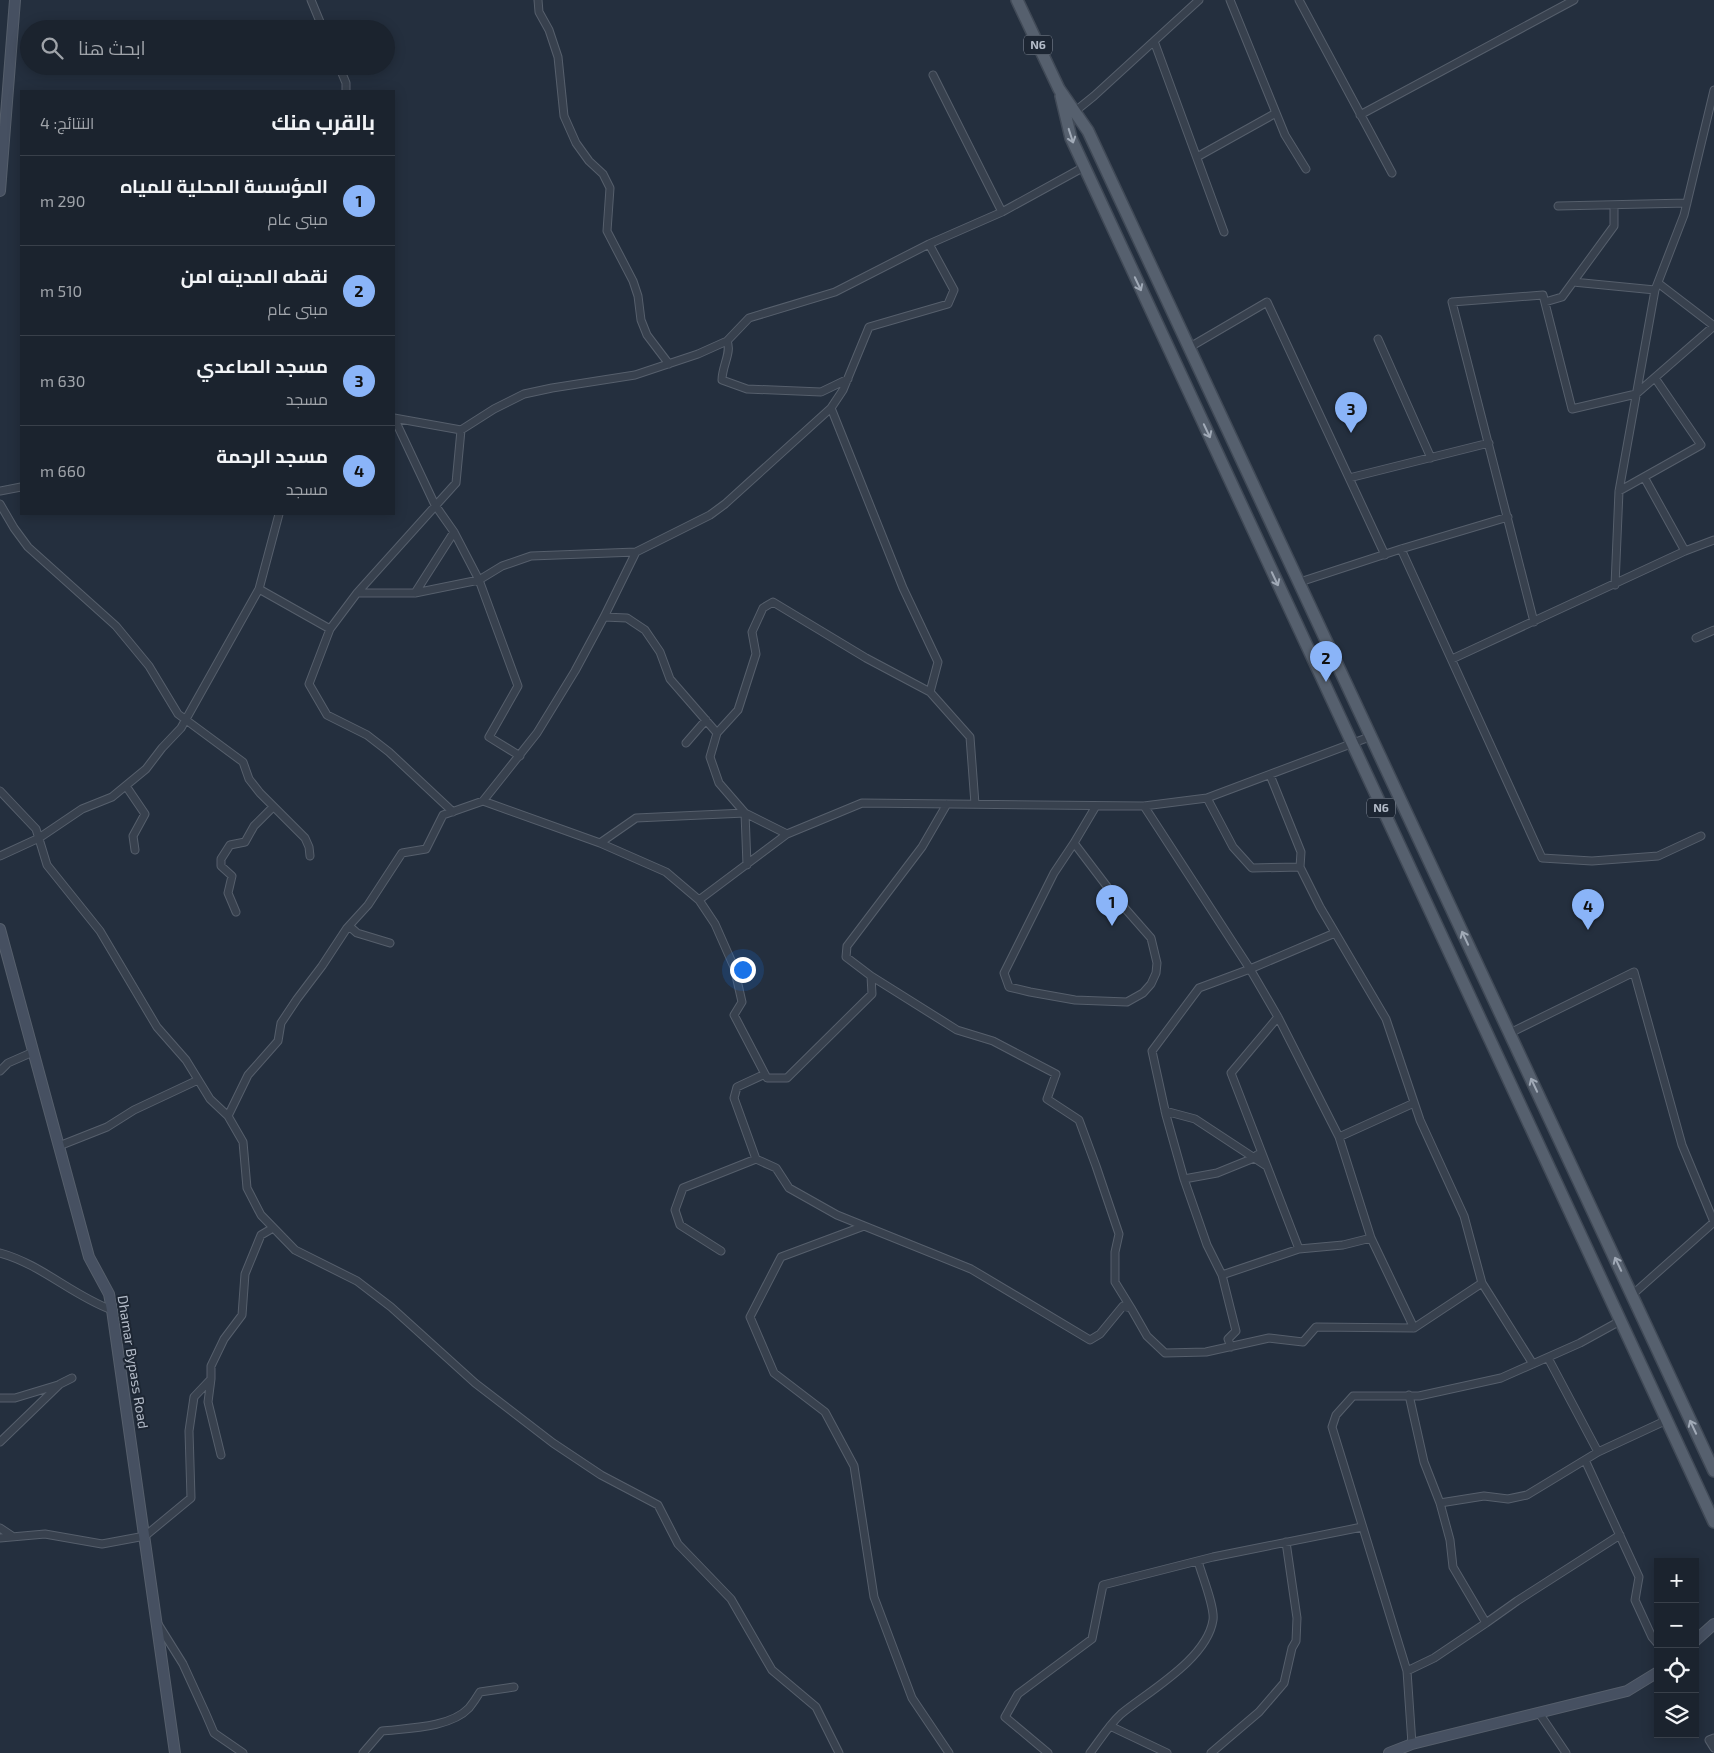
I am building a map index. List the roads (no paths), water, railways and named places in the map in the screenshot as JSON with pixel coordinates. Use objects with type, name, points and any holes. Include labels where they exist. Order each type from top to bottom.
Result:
[{"type":"main road","points":[[0,191],[15,0]]},
{"type":"main road","name":"N6","points":[[1018,0],[1070,114],[1088,131],[1714,1471]]},
{"type":"main road","name":"N6","points":[[1070,114],[1070,138],[1714,1522]]},
{"type":"main road","points":[[1307,648],[1327,640]]},
{"type":"main road","name":"Dhamar Bypass Road","points":[[0,930],[89,1257],[109,1294],[175,1753]]},
{"type":"main road","points":[[1476,1011],[1497,1004]]},
{"type":"main road","points":[[1526,1117],[1547,1113]]},
{"type":"main road","points":[[1699,1637],[1714,1624]]},
{"type":"main road","points":[[1389,1753],[1412,1744],[1628,1692],[1654,1675]]},
{"type":"street","points":[[311,0],[319,20]]},
{"type":"street","points":[[1070,114],[1199,0]]},
{"type":"street","points":[[1230,0],[1285,135],[1306,169]]},
{"type":"street","points":[[1299,0],[1392,173]]},
{"type":"street","points":[[1360,115],[1574,0]]},
{"type":"street","points":[[538,1],[539,12],[550,30],[558,58],[564,116],[576,144],[589,161],[603,174],[610,188],[607,231],[633,281],[638,296],[641,320],[647,335],[669,364]]},
{"type":"street","points":[[1154,41],[1224,232]]},
{"type":"street","points":[[343,75],[346,83],[346,90]]},
{"type":"street","points":[[933,75],[1002,212]]},
{"type":"street","points":[[1614,584],[1619,491],[1657,286],[1684,215],[1714,90]]},
{"type":"street","points":[[1196,156],[1276,113]]},
{"type":"street","points":[[395,418],[461,430],[494,409],[524,394],[635,375],[669,364],[727,341],[749,318],[835,292],[929,244],[1002,212],[1084,167]]},
{"type":"street","points":[[1558,206],[1687,203]]},
{"type":"street","points":[[1545,302],[1562,297],[1614,226],[1614,205]]},
{"type":"street","points":[[357,592],[415,593],[478,580],[502,566],[531,556],[636,552],[710,516],[831,408],[843,390],[869,327],[948,304],[954,290],[929,244]]},
{"type":"street","points":[[1534,622],[1452,302],[1543,295],[1572,409],[1636,394],[1714,326],[1657,286],[1573,282]]},
{"type":"street","points":[[1190,347],[1267,302],[1385,555]]},
{"type":"street","points":[[1378,339],[1431,458]]},
{"type":"street","points":[[727,341],[729,350],[722,369],[722,380],[747,389],[821,392],[848,379]]},
{"type":"street","points":[[1619,491],[1701,445],[1655,378]]},
{"type":"street","points":[[831,408],[903,588],[938,662],[930,692]]},
{"type":"street","points":[[395,420],[435,505],[454,532],[478,580],[518,686],[489,737],[520,756]]},
{"type":"street","points":[[452,812],[389,752],[367,735],[327,715],[309,684],[330,629],[357,592],[456,483],[461,430]]},
{"type":"street","points":[[1349,478],[1489,443]]},
{"type":"street","points":[[1644,476],[1685,551]]},
{"type":"street","points":[[0,491],[20,487]]},
{"type":"street","points":[[0,504],[28,547],[116,626],[149,666],[178,714],[243,762],[249,779],[304,838],[309,847],[310,856]]},
{"type":"street","points":[[0,856],[39,838],[82,809],[112,797],[146,769],[181,728],[259,589],[279,515]]},
{"type":"street","points":[[1300,582],[1402,549],[1508,518]]},
{"type":"street","points":[[415,593],[454,532]]},
{"type":"street","points":[[1452,659],[1685,551],[1714,540]]},
{"type":"street","points":[[1402,549],[1542,858],[1592,862],[1658,856],[1701,836]]},
{"type":"street","points":[[228,1116],[248,1075],[278,1042],[281,1023],[296,998],[322,966],[349,926],[368,905],[402,852],[426,849],[443,815],[483,801],[520,756],[575,671],[636,552]]},
{"type":"street","points":[[259,589],[330,629]]},
{"type":"street","points":[[787,834],[745,813],[719,783],[710,757],[717,733],[738,710],[756,654],[752,632],[763,608],[773,602],[866,658],[930,692],[970,736],[975,804]]},
{"type":"street","points":[[604,617],[627,618],[645,630],[660,652],[670,679],[717,733]]},
{"type":"street","points":[[1696,638],[1714,630]]},
{"type":"street","points":[[686,743],[706,720]]},
{"type":"street","points":[[699,900],[787,834],[862,803],[1144,806],[1206,798],[1372,736]]},
{"type":"street","points":[[1270,775],[1301,852],[1300,867],[1335,933],[1386,1019],[1420,1120],[1464,1216],[1482,1283],[1533,1364]]},
{"type":"street","points":[[126,786],[145,814],[132,836],[135,850]]},
{"type":"street","points":[[0,791],[36,829],[47,865],[100,931],[157,1027],[186,1060],[210,1099],[228,1116],[242,1142],[247,1188],[261,1215],[295,1250],[357,1281],[391,1307],[475,1383],[553,1443],[601,1475],[658,1505],[678,1544],[731,1599],[772,1670],[816,1707],[839,1753]]},
{"type":"street","points":[[1206,798],[1232,847],[1252,868],[1300,867]]},
{"type":"street","points":[[483,801],[600,843],[666,872],[699,900],[715,924],[734,967],[742,1002],[734,1015],[767,1078],[787,1078],[872,994],[871,976]]},
{"type":"street","points":[[947,804],[922,847],[847,946],[846,957],[871,976],[957,1030],[993,1041],[1056,1074],[1047,1100],[1079,1120],[1119,1234],[1115,1252],[1115,1282],[1147,1336],[1165,1353],[1206,1352],[1269,1338],[1303,1342],[1316,1327],[1414,1328],[1482,1283]]},
{"type":"street","points":[[236,912],[228,893],[232,876],[220,865],[221,859],[230,845],[245,842],[254,826],[273,806]]},
{"type":"street","points":[[1074,843],[1115,897],[1151,938],[1155,949],[1156,973],[1144,992],[1127,1002],[1075,1000],[1030,992],[1009,986],[1004,973],[1054,873],[1096,806]]},
{"type":"street","points":[[1144,806],[1250,969],[1278,1016],[1339,1137],[1371,1238],[1414,1328]]},
{"type":"street","points":[[600,843],[636,818],[745,813]]},
{"type":"street","points":[[745,813],[746,865]]},
{"type":"street","points":[[349,926],[357,932],[390,944]]},
{"type":"street","points":[[1231,1346],[1228,1339],[1236,1331],[1222,1275],[1207,1245],[1184,1179],[1165,1111],[1152,1051],[1199,988],[1250,969],[1335,933]]},
{"type":"street","points":[[1510,1033],[1634,972],[1682,1144],[1714,1222],[1632,1294]]},
{"type":"street","points":[[1278,1016],[1231,1073],[1299,1249]]},
{"type":"street","points":[[0,1071],[8,1063],[33,1052]]},
{"type":"street","points":[[756,1159],[734,1098],[737,1087],[765,1074]]},
{"type":"street","points":[[59,1146],[107,1127],[134,1110],[198,1080]]},
{"type":"street","points":[[1339,1137],[1414,1103]]},
{"type":"street","points":[[1165,1111],[1195,1119],[1266,1165]]},
{"type":"street","points":[[1184,1179],[1217,1173],[1254,1158],[1261,1151]]},
{"type":"street","points":[[721,1251],[680,1225],[675,1210],[682,1188],[756,1159],[776,1168],[789,1188],[837,1215],[971,1269],[1090,1340],[1100,1334],[1122,1306],[1131,1308]]},
{"type":"street","points":[[864,1226],[781,1257],[750,1317],[774,1373],[825,1412],[854,1466],[874,1597],[912,1698],[949,1753]]},
{"type":"street","points":[[221,1455],[208,1402],[211,1366],[224,1339],[242,1315],[246,1274],[261,1235],[274,1228]]},
{"type":"street","points":[[1222,1275],[1299,1249],[1343,1245],[1371,1238]]},
{"type":"street","points":[[0,1253],[46,1273],[92,1303],[112,1310]]},
{"type":"street","points":[[1412,1744],[1407,1671],[1332,1427],[1336,1415],[1353,1396],[1419,1396],[1501,1378],[1580,1343],[1620,1321]]},
{"type":"street","points":[[1548,1358],[1598,1452]]},
{"type":"street","points":[[0,1398],[15,1398],[60,1384],[72,1378]]},
{"type":"street","points":[[0,1538],[45,1534],[102,1544],[145,1536],[191,1498],[189,1431],[194,1398],[211,1379]]},
{"type":"street","points":[[0,1442],[60,1384]]},
{"type":"street","points":[[1409,1396],[1424,1462],[1440,1503],[1450,1540],[1453,1567],[1486,1623]]},
{"type":"street","points":[[1440,1503],[1484,1496],[1508,1499],[1527,1495],[1598,1452],[1667,1420]]},
{"type":"street","points":[[1585,1460],[1639,1577],[1636,1600],[1654,1639]]},
{"type":"street","points":[[1048,1753],[1005,1717],[1018,1694],[1092,1639],[1103,1585],[1198,1561],[1362,1527]]},
{"type":"street","points":[[0,1528],[12,1536]]},
{"type":"street","points":[[1407,1671],[1434,1658],[1517,1601],[1620,1535]]},
{"type":"street","points":[[1211,1753],[1259,1712],[1284,1682],[1292,1648],[1296,1641],[1297,1629],[1286,1542]]},
{"type":"street","points":[[1090,1753],[1120,1715],[1174,1675],[1199,1649],[1210,1633],[1214,1619],[1211,1602],[1198,1561]]},
{"type":"street","points":[[157,1621],[183,1664],[206,1712],[214,1734],[243,1753]]},
{"type":"street","points":[[366,1753],[382,1731],[423,1727],[449,1720],[468,1709],[480,1692],[514,1687]]},
{"type":"street","points":[[1539,1713],[1566,1753]]},
{"type":"street","points":[[1110,1726],[1167,1753]]},
{"type":"street","points":[[1714,1738],[1709,1740],[1714,1748]]},
{"type":"place","name":"مسجد الصاعدي","points":[[1351,433]]},
{"type":"place","name":"نقطه المدينه امن","points":[[1326,682]]},
{"type":"place","name":"المؤسسة المحلية للمياه","points":[[1112,926]]},
{"type":"place","name":"مسجد الرحمة","points":[[1588,930]]}]
